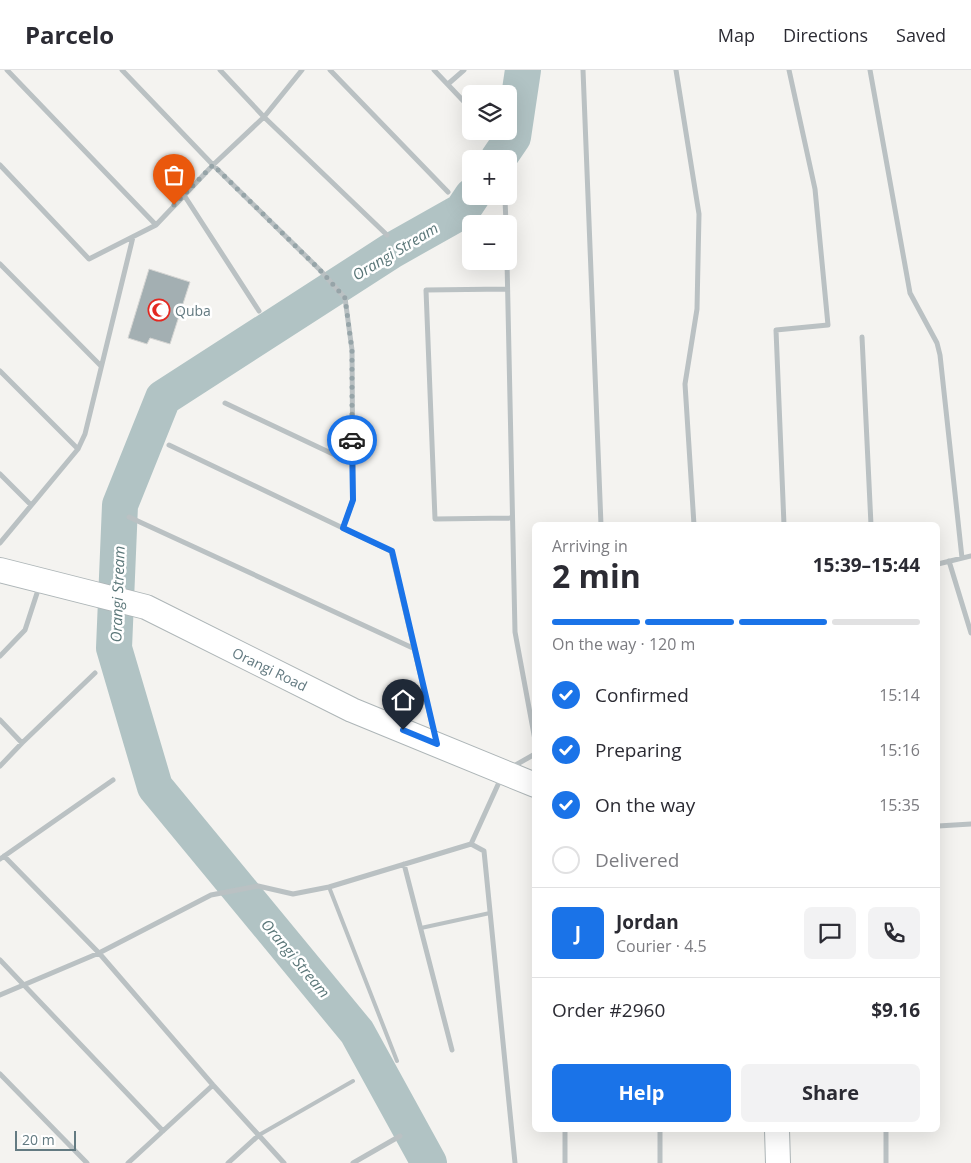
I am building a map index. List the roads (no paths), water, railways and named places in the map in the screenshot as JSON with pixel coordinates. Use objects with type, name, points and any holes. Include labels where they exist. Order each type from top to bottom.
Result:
[{"type":"street","points":[[7,70],[156,225]]},
{"type":"street","points":[[122,70],[213,165],[320,270],[345,298],[352,350],[353,500],[343,528]]},
{"type":"street","points":[[220,70],[264,117],[388,235]]},
{"type":"street","points":[[0,165],[89,259],[156,225],[213,165],[264,117],[302,70]]},
{"type":"street","points":[[330,70],[448,192]]},
{"type":"street","points":[[434,70],[462,99]]},
{"type":"street","points":[[448,84],[464,70]]},
{"type":"street","points":[[583,70],[601,522]]},
{"type":"street","points":[[676,70],[699,214],[698,309],[685,384],[694,522]]},
{"type":"street","points":[[784,522],[776,330],[828,325],[815,189],[789,70]]},
{"type":"street","points":[[870,70],[910,293],[937,343],[940,355],[962,558]]},
{"type":"street","points":[[184,196],[259,312]]},
{"type":"street","points":[[0,543],[78,449],[85,434],[133,237]]},
{"type":"street","points":[[0,264],[101,366]]},
{"type":"street","points":[[507,270],[515,632],[532,724]]},
{"type":"street","points":[[507,289],[426,290],[435,519],[512,518]]},
{"type":"street","points":[[862,337],[870,522]]},
{"type":"street","points":[[0,371],[78,449]]},
{"type":"street","points":[[225,403],[352,463]]},
{"type":"street","points":[[169,445],[392,551],[437,744]]},
{"type":"street","points":[[0,474],[31,505]]},
{"type":"street","points":[[129,517],[415,649]]},
{"type":"street","points":[[940,563],[971,556]]},
{"type":"street","points":[[949,561],[971,633]]},
{"type":"street","name":"Orangi Road","points":[[0,570],[146,607],[352,710],[532,784]]},
{"type":"street","points":[[0,656],[25,630],[41,581]]},
{"type":"street","points":[[0,766],[95,673]]},
{"type":"street","points":[[0,720],[22,743]]},
{"type":"street","points":[[471,844],[504,772],[532,756]]},
{"type":"street","points":[[113,780],[2,858],[99,953],[213,1085],[284,1163]]},
{"type":"street","points":[[940,826],[971,824]]},
{"type":"street","points":[[0,995],[99,953],[211,895],[258,886],[293,894],[329,887],[471,844],[484,851],[515,1163]]},
{"type":"street","points":[[404,864],[452,1050]]},
{"type":"street","points":[[0,960],[163,1131]]},
{"type":"street","points":[[0,1074],[87,1163]]},
{"type":"street","points":[[128,1163],[213,1085]]},
{"type":"street","points":[[565,1132],[565,1163]]},
{"type":"street","points":[[660,1132],[660,1163]]},
{"type":"street","points":[[777,1132],[778,1163]]},
{"type":"street","points":[[886,1132],[886,1163]]},
{"type":"street","points":[[228,1163],[259,1135]]},
{"type":"street","points":[[353,1163],[400,1136]]},
{"type":"lane","points":[[329,887],[397,1061]]},
{"type":"lane","points":[[420,928],[490,913]]},
{"type":"lane","points":[[259,1135],[354,1080]]},
{"type":"waterway","name":"Orangi Stream","points":[[504,150],[513,137],[523,70]]},
{"type":"waterway","name":"Orangi Stream","points":[[429,1163],[357,1032],[155,787],[114,648],[120,505],[163,398],[391,251],[462,211],[466,205]]},
{"type":"place","name":"Quba","points":[[159,310]]}]
